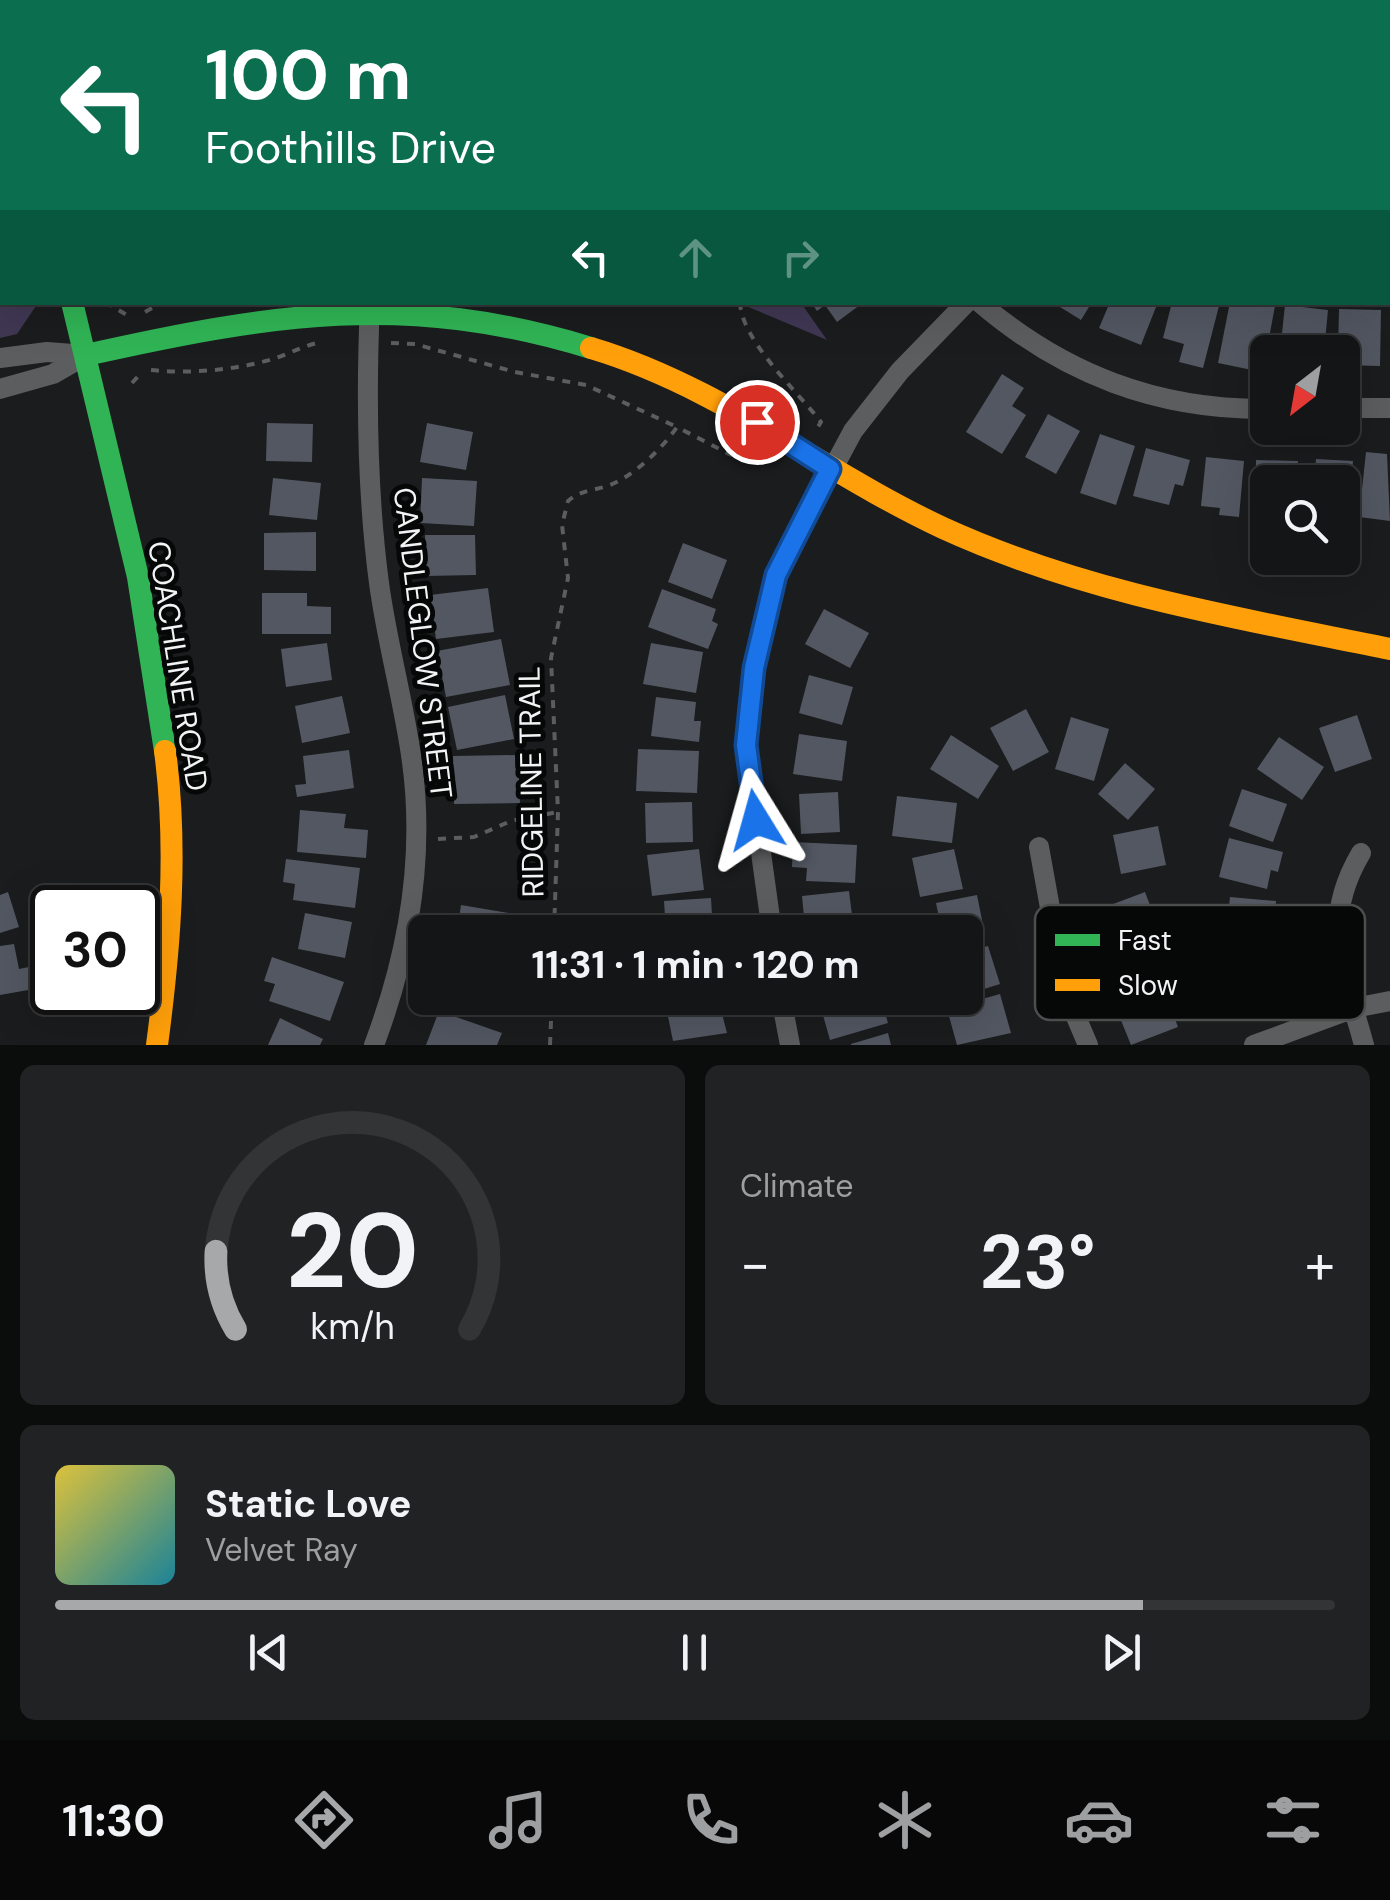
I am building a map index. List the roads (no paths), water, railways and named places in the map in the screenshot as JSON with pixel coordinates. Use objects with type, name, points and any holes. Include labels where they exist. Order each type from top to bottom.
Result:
[{"type":"street","name":"COACHLINE ROAD","points":[[73,305],[142,608],[168,775],[172,899],[157,1045]]},
{"type":"street","points":[[770,915],[746,745],[754,668],[776,575],[830,469],[876,399],[964,305]]},
{"type":"street","points":[[983,305],[1052,356],[1128,391],[1208,408],[1250,409]]},
{"type":"street","points":[[0,358],[48,352],[86,355],[230,324],[370,307],[454,318],[583,345],[643,365],[702,392],[830,469],[958,534],[1069,577],[1390,649]]},
{"type":"street","name":"CANDLEGLOW STREET","points":[[370,307],[374,528],[379,584],[412,765],[414,843],[404,954],[374,1045]]},
{"type":"street","points":[[0,389],[53,374],[86,355]]},
{"type":"street","points":[[1360,408],[1390,408]]},
{"type":"street","points":[[1039,847],[1050,905]]},
{"type":"street","points":[[1340,905],[1342,884],[1362,853]]},
{"type":"street","points":[[1365,1006],[1390,1001]]},
{"type":"street","points":[[784,1015],[790,1045]]},
{"type":"street","points":[[1078,1020],[1088,1045]]},
{"type":"street","points":[[1254,1045],[1322,1020]]},
{"type":"street","points":[[1357,1020],[1364,1045]]}]
